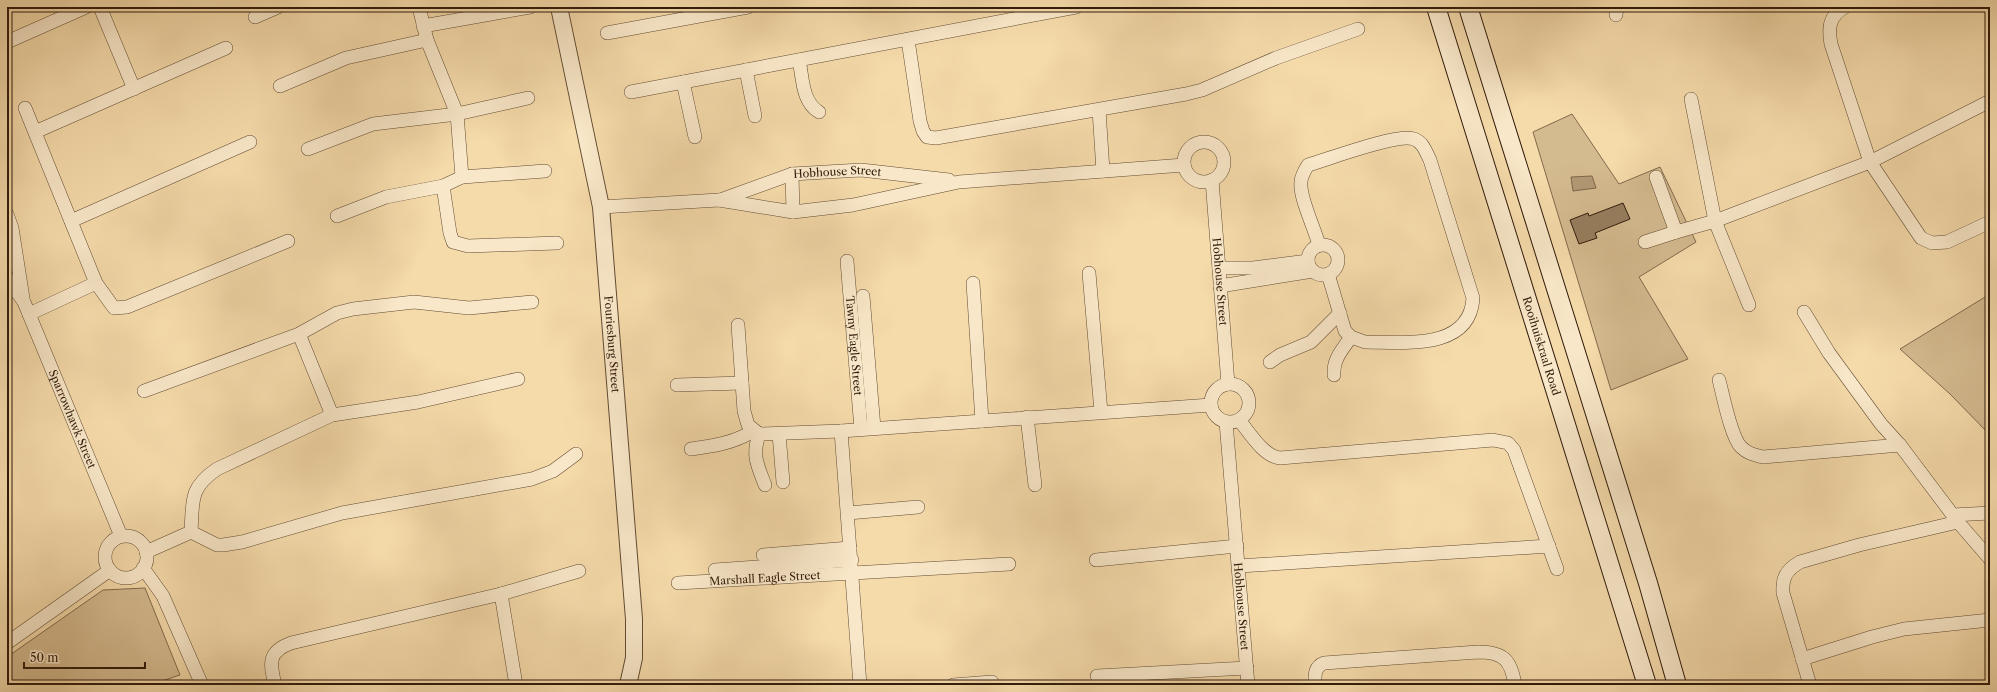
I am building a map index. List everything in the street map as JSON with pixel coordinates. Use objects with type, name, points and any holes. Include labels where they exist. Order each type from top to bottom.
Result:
[{"type":"main road","name":"Rooihuiskraal Road","points":[[1436,7],[1647,685]]},
{"type":"main road","points":[[1468,7],[1646,576],[1677,685]]},
{"type":"street","points":[[7,42],[86,7]]},
{"type":"street","points":[[100,7],[134,89]]},
{"type":"street","points":[[255,17],[278,7]]},
{"type":"street","points":[[420,7],[427,40],[457,114],[462,176]]},
{"type":"street","points":[[423,26],[530,7]]},
{"type":"street","name":"Fouriesburg Street","points":[[559,7],[602,207],[634,619],[634,658],[628,685]]},
{"type":"street","points":[[607,33],[748,7]]},
{"type":"street","points":[[631,92],[1076,7]]},
{"type":"street","points":[[1845,7],[1836,12],[1831,22],[1829,33],[1831,44],[1870,162],[1911,224],[1922,238],[1932,244],[1947,242],[1990,222]]},
{"type":"street","points":[[908,40],[920,121],[923,131],[928,137],[936,138],[1099,110],[1202,90],[1276,58],[1358,29]]},
{"type":"street","points":[[280,86],[346,58],[427,40]]},
{"type":"street","points":[[35,132],[226,48]]},
{"type":"street","points":[[799,60],[807,100],[814,109],[819,112]]},
{"type":"street","points":[[746,70],[755,116]]},
{"type":"street","points":[[683,82],[695,137]]},
{"type":"street","points":[[308,149],[368,126],[457,114],[528,98]]},
{"type":"street","points":[[1691,99],[1715,221],[1749,305]]},
{"type":"street","points":[[1645,242],[1715,221],[1870,162],[1990,101]]},
{"type":"street","points":[[25,108],[96,283],[112,306],[122,309],[288,241]]},
{"type":"street","points":[[1099,110],[1103,171]]},
{"type":"street","points":[[1319,245],[1300,182],[1302,174],[1308,165],[1398,138],[1414,139],[1423,145],[1430,160],[1473,298],[1472,310],[1463,325],[1452,334],[1432,341],[1365,342],[1351,337],[1345,331],[1328,274]]},
{"type":"street","points":[[71,221],[250,142]]},
{"type":"street","points":[[1206,142],[1213,144],[1220,150],[1224,163],[1219,175],[1212,180],[1206,182],[1196,180],[1186,172],[1184,165],[1186,151],[1193,145],[1206,142]]},
{"type":"street","name":"Hobhouse Street","points":[[602,207],[719,200],[793,212],[853,205],[959,182],[1184,165]]},
{"type":"street","name":"Hobhouse Street","points":[[719,200],[792,174],[861,170],[959,182]]},
{"type":"street","points":[[337,216],[386,197],[443,186],[462,176],[546,171]]},
{"type":"street","points":[[792,174],[793,212]]},
{"type":"street","points":[[1656,177],[1676,232]]},
{"type":"street","name":"Hobhouse Street","points":[[1212,180],[1228,384]]},
{"type":"street","points":[[443,186],[450,232],[453,242],[456,244],[468,246],[557,243]]},
{"type":"street","name":"Sparrowhawk Street","points":[[7,214],[12,228],[26,308]]},
{"type":"street","points":[[1319,245],[1331,246],[1338,255],[1337,266],[1328,274],[1317,274],[1310,266],[1312,249],[1319,245]]},
{"type":"street","name":"Tawny Eagle Street","points":[[847,261],[868,429]]},
{"type":"street","points":[[1219,268],[1310,266]]},
{"type":"street","points":[[1220,286],[1310,266]]},
{"type":"street","points":[[1089,273],[1100,412]]},
{"type":"street","name":"Sparrowhawk Street","points":[[7,278],[26,308],[121,536]]},
{"type":"street","points":[[26,308],[96,283]]},
{"type":"street","points":[[973,283],[982,421]]},
{"type":"street","name":"Tawny Eagle Street","points":[[862,296],[868,429]]},
{"type":"street","points":[[144,391],[299,334],[337,313],[352,309],[414,302],[469,308],[532,302]]},
{"type":"street","points":[[1804,312],[1829,353],[1880,424],[1900,445],[1956,518],[1990,559]]},
{"type":"street","points":[[1270,362],[1280,355],[1311,342],[1340,313]]},
{"type":"street","points":[[738,325],[744,411],[748,425],[756,432]]},
{"type":"street","points":[[299,334],[332,415]]},
{"type":"street","points":[[1334,375],[1335,360],[1351,337]]},
{"type":"street","points":[[191,532],[193,495],[205,477],[217,469],[332,415],[418,402],[518,379]]},
{"type":"street","points":[[1719,380],[1734,434],[1740,446],[1750,454],[1764,457],[1900,445]]},
{"type":"street","points":[[677,385],[742,383]]},
{"type":"street","points":[[1232,421],[1248,410],[1248,397],[1240,387],[1228,384],[1222,386],[1213,394],[1211,405],[1216,416],[1232,421],[1272,457],[1280,458],[1493,440],[1508,443],[1514,450],[1557,569]]},
{"type":"street","points":[[691,449],[722,444],[756,432],[779,434],[841,431],[1211,405]]},
{"type":"street","points":[[1027,417],[1035,485]]},
{"type":"street","name":"Hobhouse Street","points":[[1232,421],[1237,546],[1248,685]]},
{"type":"street","points":[[841,431],[860,685]]},
{"type":"street","points":[[756,432],[754,451],[755,460],[765,485]]},
{"type":"street","points":[[779,434],[783,482]]},
{"type":"street","points":[[191,532],[217,545],[237,543],[342,513],[532,479],[552,471],[576,454]]},
{"type":"street","points":[[848,513],[918,507]]},
{"type":"street","points":[[1810,685],[1783,593],[1782,583],[1785,574],[1791,567],[1800,562],[1956,518],[1990,513]]},
{"type":"street","points":[[146,552],[191,532]]},
{"type":"street","points":[[121,536],[134,537],[144,546],[146,552],[146,561],[143,568],[133,576],[126,577],[114,574],[106,563],[106,549],[111,542],[121,536]]},
{"type":"street","points":[[1096,560],[1237,546]]},
{"type":"street","points":[[1239,566],[1549,546]]},
{"type":"street","name":"Marshall Eagle Street","points":[[763,555],[851,560],[1009,564]]},
{"type":"street","name":"Marshall Eagle Street","points":[[715,570],[851,560]]},
{"type":"street","name":"Marshall Eagle Street","points":[[678,583],[851,560]]},
{"type":"street","points":[[143,568],[163,596],[202,685]]},
{"type":"street","points":[[7,643],[110,570]]},
{"type":"street","points":[[275,685],[271,662],[272,657],[286,645],[305,639],[501,594],[579,571]]},
{"type":"street","points":[[501,594],[516,685]]},
{"type":"street","points":[[1802,658],[1893,632],[1990,620]]},
{"type":"street","points":[[1315,685],[1316,669],[1319,665],[1324,663],[1478,652],[1495,653],[1508,660],[1513,672],[1515,685]]},
{"type":"street","points":[[1097,676],[1247,668]]},
{"type":"street","points":[[953,685],[992,682]]},
{"type":"shaded area","points":[[1572,114],[1619,184],[1660,167],[1696,242],[1639,277],[1688,359],[1611,390],[1533,132]]},
{"type":"shaded area","points":[[1592,176],[1596,188],[1573,191],[1571,177]]},
{"type":"shaded area","points":[[1990,294],[1990,435],[1950,394],[1900,349]]},
{"type":"shaded area","points":[[145,588],[180,675],[150,685],[7,685],[7,657],[103,590]]},
{"type":"building","points":[[1623,203],[1630,219],[1595,233],[1597,238],[1579,244],[1570,220],[1588,213],[1589,216]]}]
